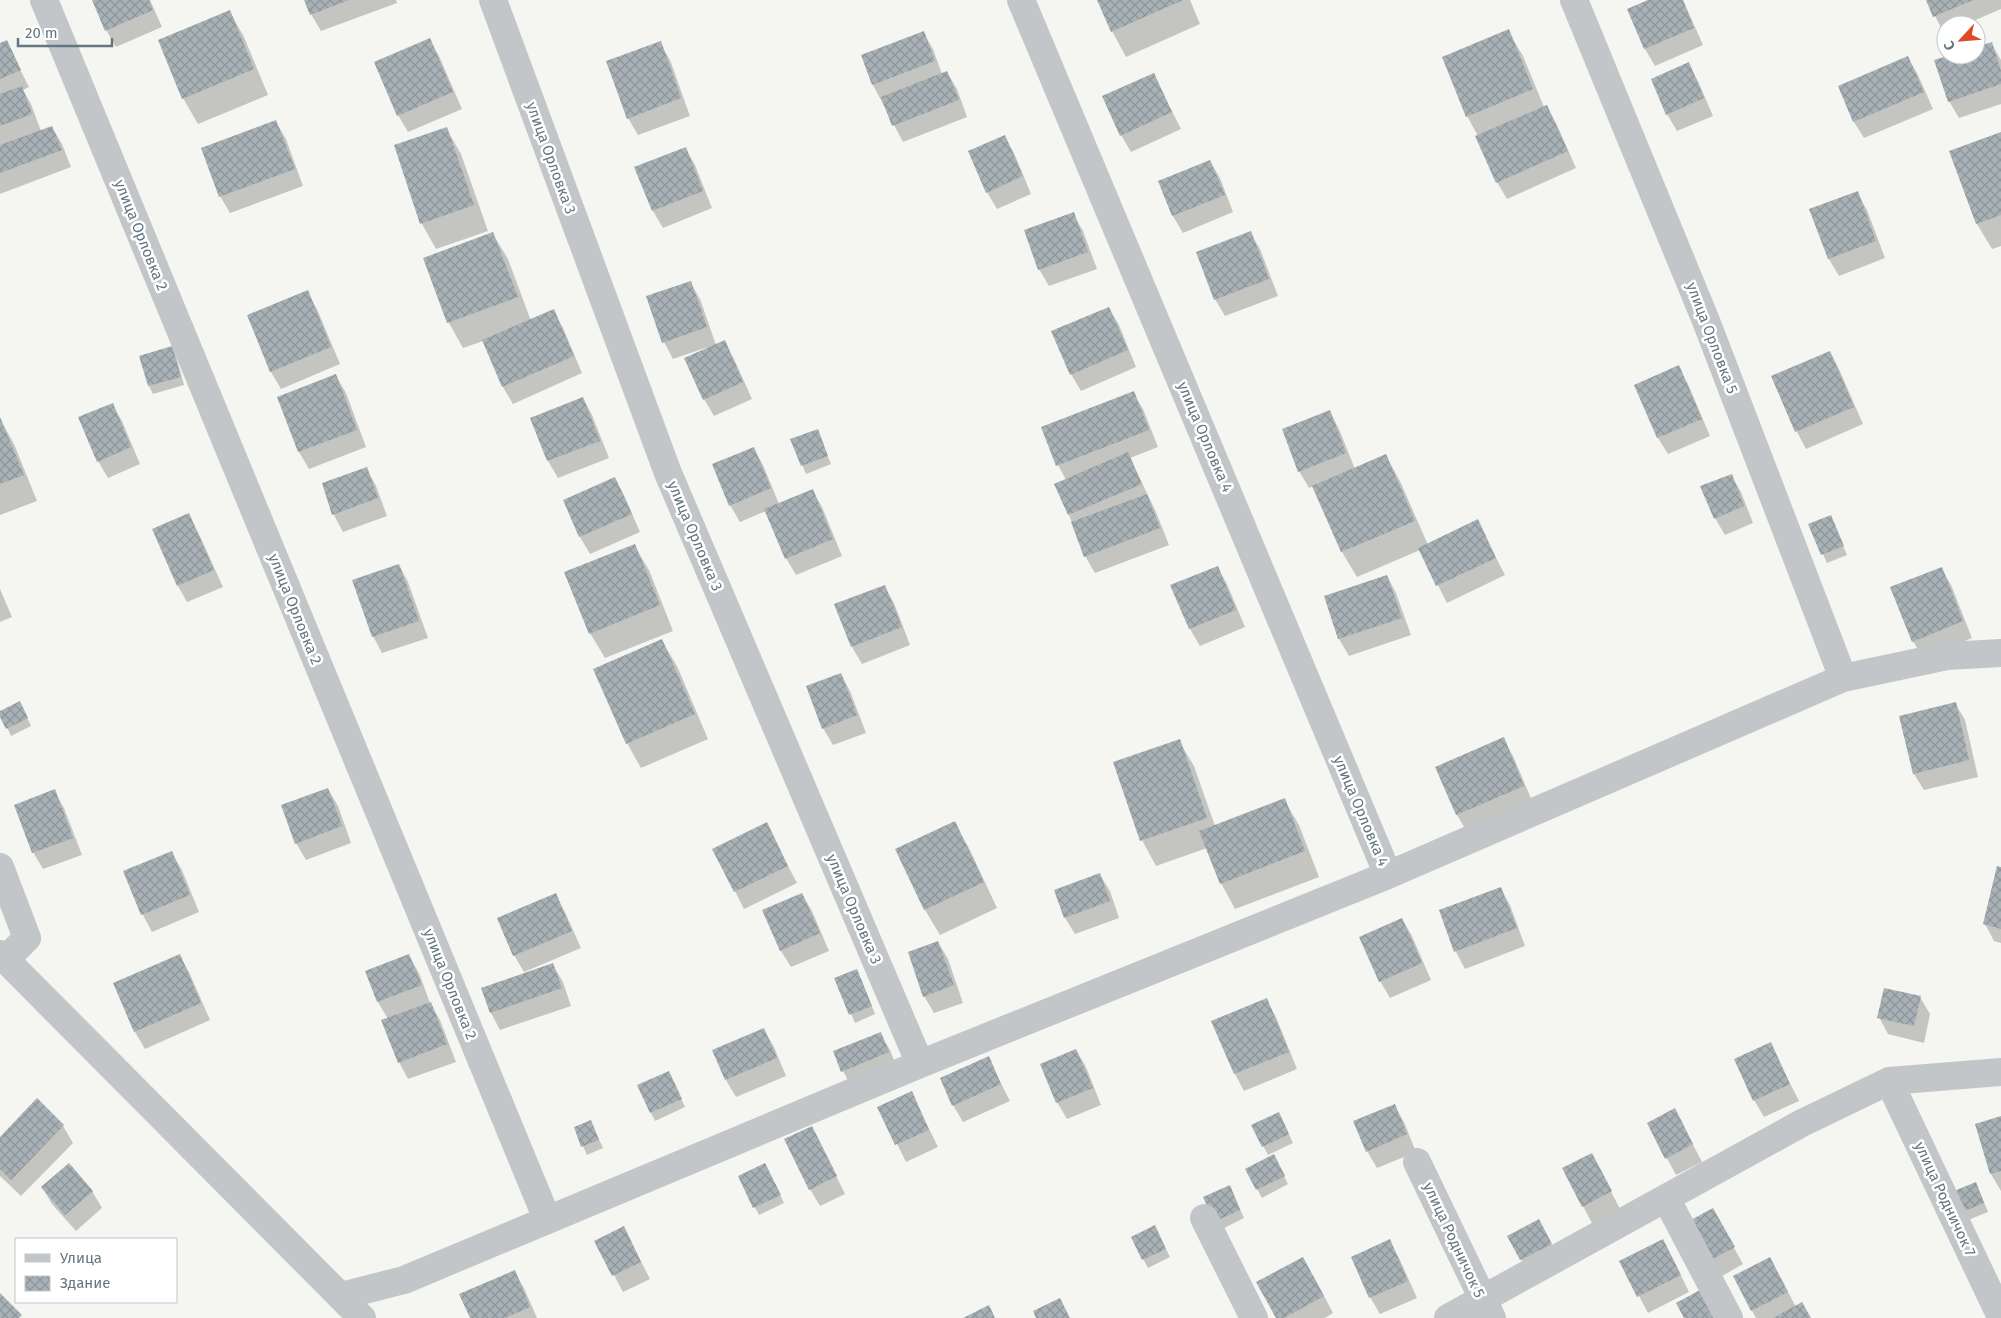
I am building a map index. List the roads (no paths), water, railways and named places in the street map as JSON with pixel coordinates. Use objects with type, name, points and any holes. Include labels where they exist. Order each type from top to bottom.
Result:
[{"type":"street","name":"улица Орловка 2","points":[[44,0],[547,1219]]},
{"type":"street","name":"улица Орловка 3","points":[[493,0],[668,473],[920,1064]]},
{"type":"street","name":"улица Орловка 4","points":[[1021,0],[1388,875]]},
{"type":"street","name":"улица Орловка 5","points":[[1574,0],[1706,321],[1843,678]]},
{"type":"street","points":[[341,1296],[404,1280],[920,1064],[1388,875],[1843,678],[1948,656],[2001,653]]},
{"type":"street","points":[[0,867],[26,938],[3,957],[362,1318]]},
{"type":"street","points":[[1448,1318],[1487,1309],[1666,1198],[1802,1123],[1890,1081],[2001,1072]]},
{"type":"street","name":"улица Родничок 7","points":[[1890,1081],[2001,1316]]},
{"type":"street","name":"улица Родничок 5","points":[[1417,1162],[1487,1309]]},
{"type":"street","points":[[1666,1198],[1729,1318]]},
{"type":"street","points":[[1204,1218],[1254,1318]]}]
